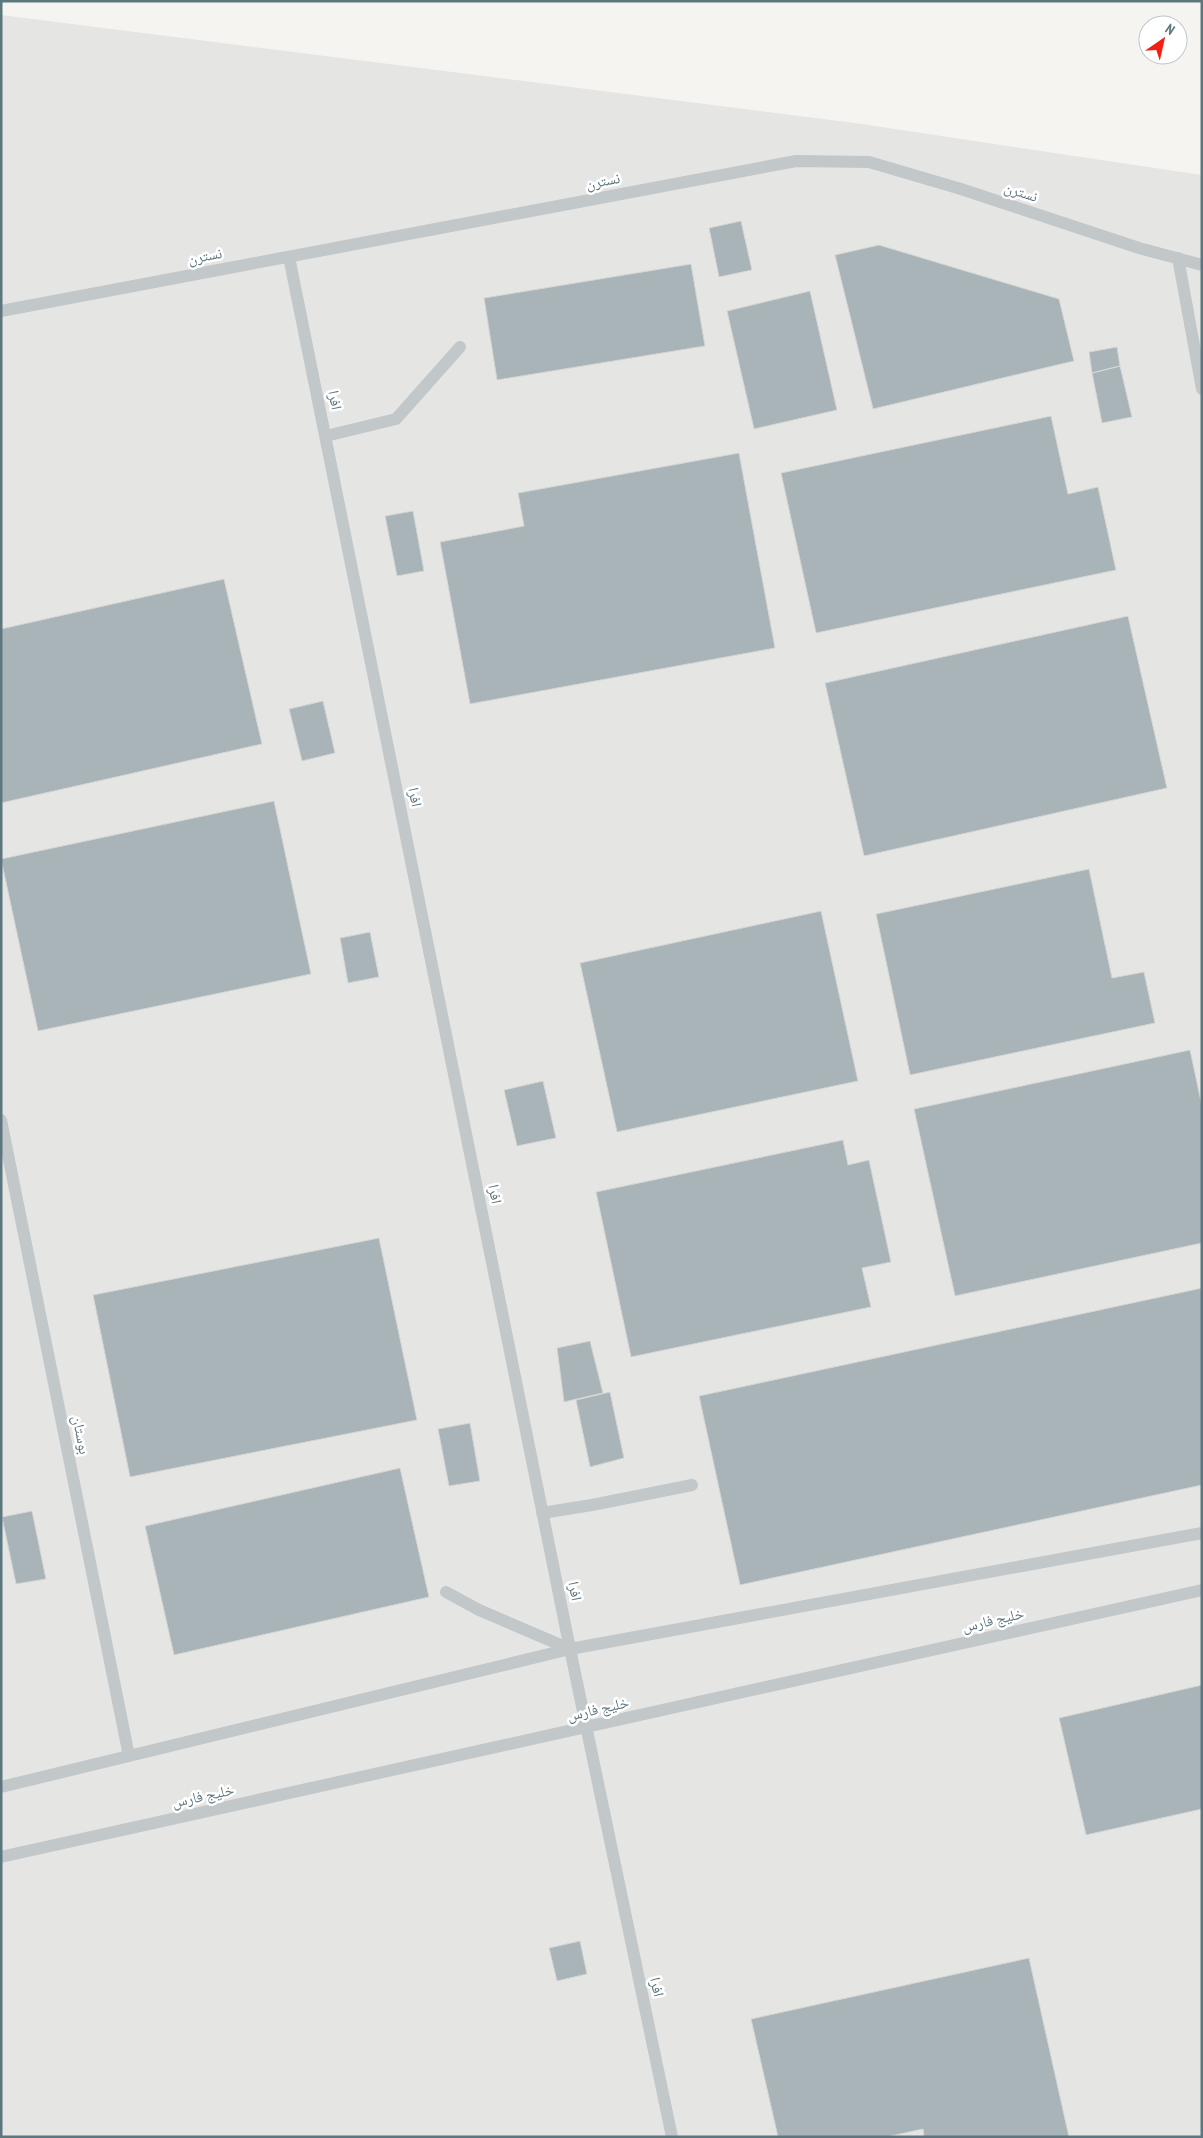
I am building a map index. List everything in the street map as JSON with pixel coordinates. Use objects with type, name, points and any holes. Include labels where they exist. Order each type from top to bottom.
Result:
[{"type":"lane","name":"نسترن","points":[[1,311],[796,161],[869,162],[1202,265]]},
{"type":"lane","name":"افرا","points":[[290,257],[542,1513],[672,2137]]},
{"type":"lane","points":[[1178,258],[1202,389]]},
{"type":"lane","points":[[326,436],[396,419],[460,347]]},
{"type":"lane","name":"بوستان","points":[[1,1120],[129,1756]]},
{"type":"lane","points":[[542,1513],[692,1485]]},
{"type":"lane","points":[[1,1787],[570,1649],[1202,1533]]},
{"type":"lane","name":"خلیج فارس","points":[[1,1857],[1202,1590]]},
{"type":"lane","points":[[446,1592],[478,1610],[570,1649]]},
{"type":"shaded area","points":[[1,15],[855,123],[1202,175],[1202,2137],[1,2137]]},
{"type":"building","points":[[741,221],[752,270],[719,277],[709,228]]},
{"type":"building","points":[[879,245],[1059,299],[1074,361],[873,409],[835,255]]},
{"type":"building","points":[[691,264],[705,346],[497,380],[484,298]]},
{"type":"building","points":[[810,291],[837,410],[754,429],[727,311]]},
{"type":"building","points":[[1117,347],[1120,366],[1092,373],[1089,352]]},
{"type":"building","points":[[1120,366],[1132,417],[1102,423],[1092,373]]},
{"type":"building","points":[[1051,416],[1068,494],[1098,487],[1116,570],[816,633],[781,473]]},
{"type":"building","points":[[739,453],[775,648],[470,704],[440,542],[524,526],[518,493]]},
{"type":"building","points":[[413,511],[424,571],[397,576],[385,516]]},
{"type":"building","points":[[224,579],[262,744],[1,803],[1,629]]},
{"type":"building","points":[[1128,616],[1167,788],[864,856],[825,683]]},
{"type":"building","points":[[323,701],[335,753],[302,761],[289,709]]},
{"type":"building","points":[[274,801],[311,974],[38,1031],[1,859]]},
{"type":"building","points":[[1089,869],[1112,978],[1144,972],[1155,1023],[910,1075],[876,914]]},
{"type":"building","points":[[821,911],[858,1081],[617,1132],[580,963]]},
{"type":"building","points":[[370,932],[379,977],[348,983],[340,938]]},
{"type":"building","points":[[1190,1050],[1202,1106],[1202,1243],[955,1296],[914,1109]]},
{"type":"building","points":[[543,1081],[556,1138],[517,1146],[504,1090]]},
{"type":"building","points":[[843,1140],[848,1165],[869,1160],[891,1262],[862,1268],[871,1307],[631,1357],[596,1192]]},
{"type":"building","points":[[379,1238],[417,1420],[130,1477],[93,1295]]},
{"type":"building","points":[[1202,1288],[1202,1485],[740,1585],[699,1396]]},
{"type":"building","points":[[590,1341],[603,1393],[564,1402],[557,1348]]},
{"type":"building","points":[[610,1392],[624,1458],[590,1467],[576,1400]]},
{"type":"building","points":[[470,1423],[480,1481],[449,1486],[438,1429]]},
{"type":"building","points":[[400,1468],[429,1597],[174,1655],[145,1526]]},
{"type":"building","points":[[32,1511],[46,1579],[16,1584],[2,1517]]},
{"type":"building","points":[[1202,1685],[1202,1809],[1086,1835],[1059,1718]]},
{"type":"building","points":[[580,1941],[587,1974],[557,1981],[549,1948]]},
{"type":"building","points":[[1029,1958],[1069,2137],[924,2137],[923,2129],[886,2137],[778,2137],[751,2019]]}]
